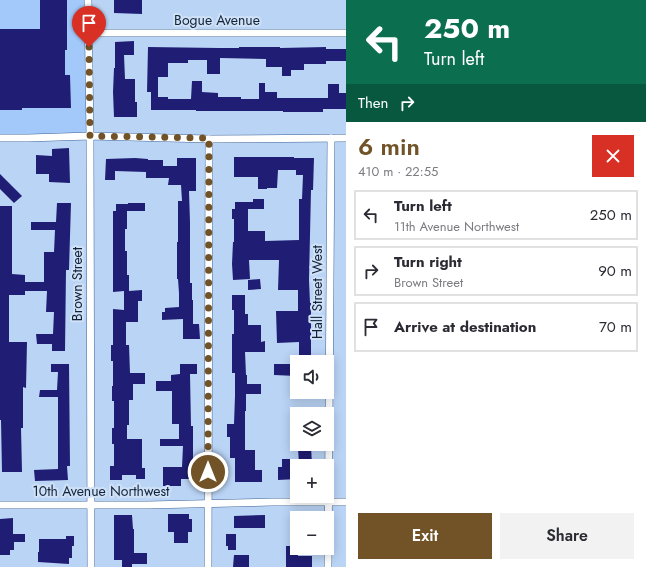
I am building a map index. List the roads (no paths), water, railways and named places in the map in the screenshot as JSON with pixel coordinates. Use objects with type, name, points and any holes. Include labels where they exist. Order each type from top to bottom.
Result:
[{"type":"street","name":"Brown Street","points":[[88,0],[90,136],[91,567]]},
{"type":"street","name":"Bogue Avenue","points":[[88,32],[346,33]]},
{"type":"street","points":[[0,138],[90,136],[346,138]]},
{"type":"street","points":[[208,567],[209,138]]},
{"type":"street","name":"Hall Street West","points":[[329,459],[331,138]]},
{"type":"street","name":"10th Avenue Northwest","points":[[0,505],[148,505],[290,502]]},
{"type":"street","name":"10th Avenue Northwest","points":[[334,502],[346,502]]},
{"type":"street","name":"Hall Street West","points":[[328,567],[329,503]]}]
